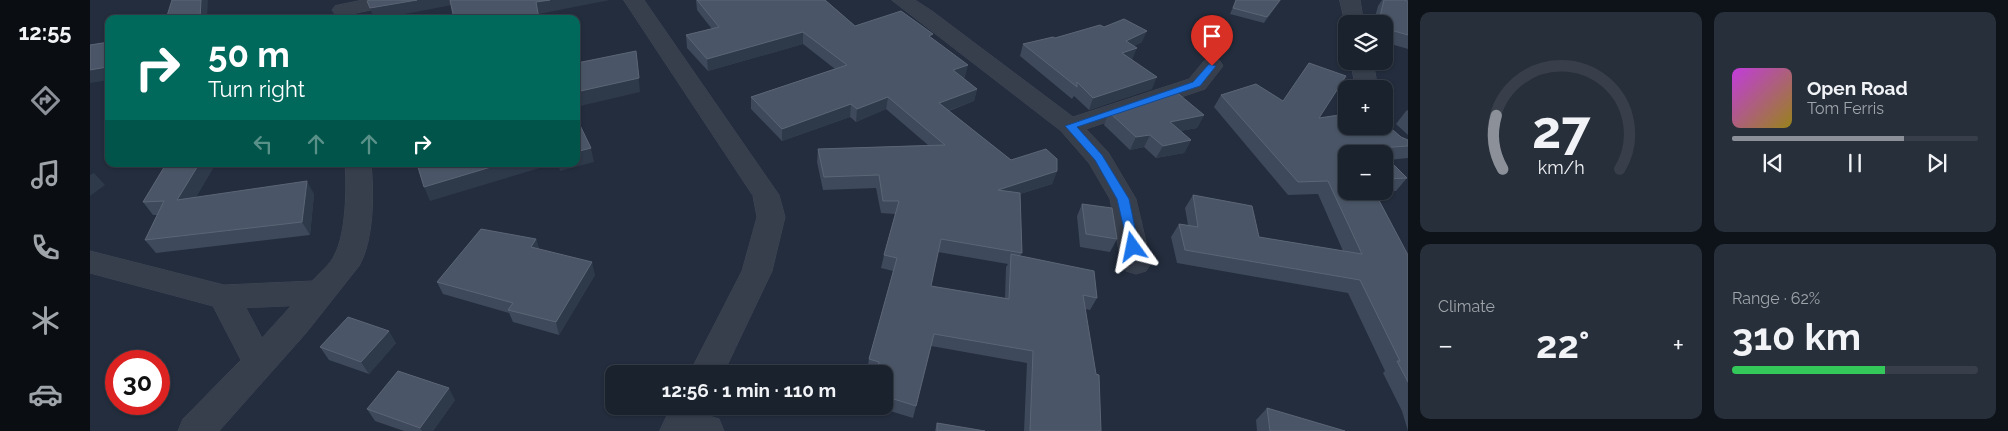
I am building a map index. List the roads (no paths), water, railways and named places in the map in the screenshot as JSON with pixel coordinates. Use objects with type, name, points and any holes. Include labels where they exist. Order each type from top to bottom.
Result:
[{"type":"street","points":[[342,10],[392,0]]},
{"type":"street","points":[[634,0],[766,194],[771,217],[757,271],[710,365]]},
{"type":"street","points":[[902,0],[925,15],[1070,126],[1099,158],[1123,199],[1136,263]]},
{"type":"street","points":[[1350,0],[1352,15]]},
{"type":"street","points":[[1070,126],[1197,84],[1212,66]]},
{"type":"street","points":[[196,431],[322,292],[348,258],[356,225],[360,186],[358,167]]},
{"type":"street","points":[[90,262],[224,297],[322,292]]},
{"type":"street","points":[[224,297],[259,363]]}]
